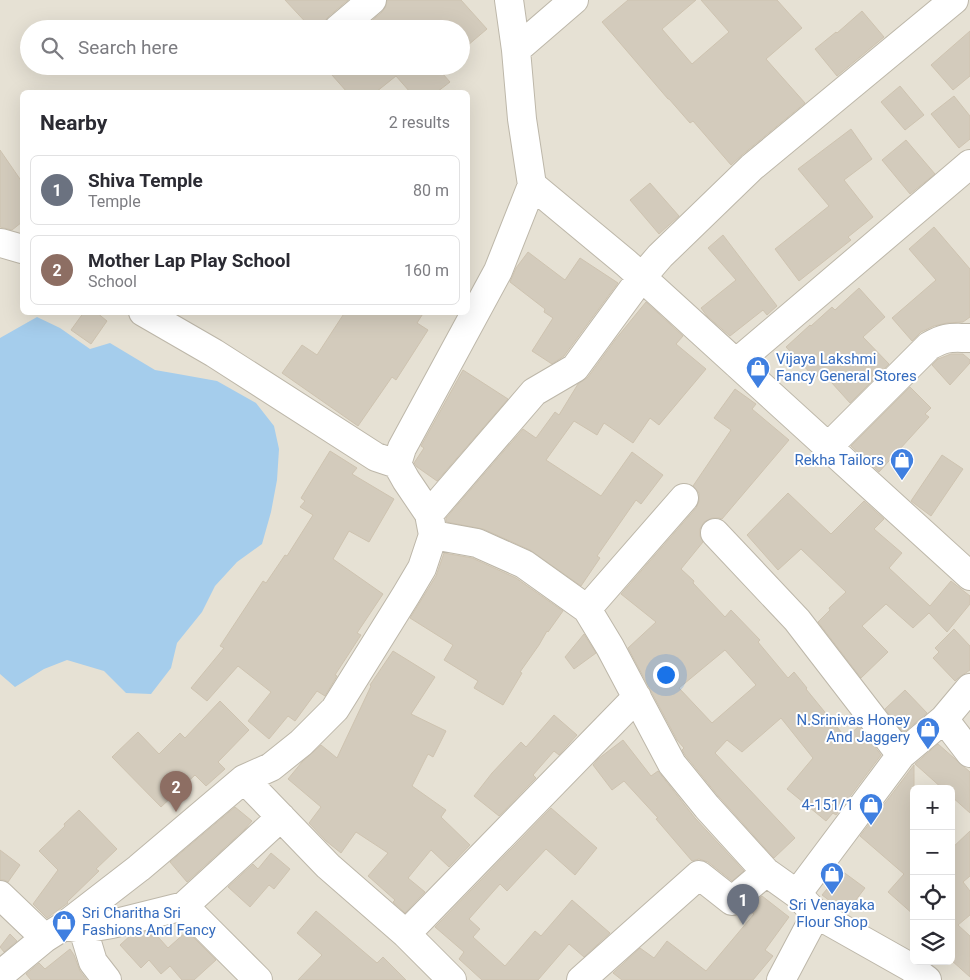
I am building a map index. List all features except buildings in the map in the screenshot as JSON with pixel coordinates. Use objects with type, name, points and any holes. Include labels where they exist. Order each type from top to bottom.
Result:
[{"type":"street","points":[[349,20],[372,0]]},
{"type":"street","points":[[396,464],[402,448],[498,271],[532,185],[522,119],[516,50],[509,0]]},
{"type":"street","points":[[516,50],[574,0]]},
{"type":"street","points":[[0,975],[64,931],[244,779],[271,767],[301,743],[335,709],[422,568],[431,524],[534,392],[576,368],[641,278],[660,256],[752,167],[954,0]]},
{"type":"street","points":[[736,363],[970,164]]},
{"type":"street","points":[[532,185],[626,264],[970,576]]},
{"type":"street","points":[[148,315],[214,353],[376,457],[396,464],[431,524],[524,564],[587,609],[610,646],[672,764],[706,807],[766,872],[797,894],[816,914],[910,967],[927,980]]},
{"type":"street","points":[[828,447],[929,346],[942,339],[970,338]]},
{"type":"street","points":[[587,609],[684,498]]},
{"type":"street","points":[[715,533],[797,620],[901,755]]},
{"type":"street","points":[[797,894],[901,755],[944,719],[970,688]]},
{"type":"street","points":[[406,934],[637,697]]},
{"type":"street","points":[[944,719],[970,753]]},
{"type":"street","points":[[244,779],[328,866],[406,934],[452,980]]},
{"type":"street","points":[[64,931],[112,924],[184,906],[281,817]]},
{"type":"street","points":[[580,980],[699,875],[732,901],[766,872]]},
{"type":"street","points":[[0,894],[64,931],[107,980]]},
{"type":"street","points":[[184,906],[258,980]]},
{"type":"street","points":[[781,980],[816,914]]},
{"type":"shaded area","points":[[0,0],[970,0],[970,980],[0,980]]},
{"type":"water","points":[[37,317],[60,328],[90,349],[110,343],[155,370],[217,381],[256,403],[274,426],[279,449],[277,480],[262,544],[237,562],[215,586],[202,612],[177,643],[171,668],[151,694],[126,693],[104,671],[67,660],[44,669],[15,687],[0,674],[0,338]]},
{"type":"place","name":"Vijaya Lakshmi Fancy General Stores","points":[[758,389]]},
{"type":"place","name":"Rekha Tailors","points":[[902,481]]},
{"type":"place","name":"N.Srinivas Honey And Jaggery","points":[[928,750]]},
{"type":"place","name":"Mother Lap Play School","points":[[176,812]]},
{"type":"place","name":"4-151/1","points":[[871,826]]},
{"type":"place","name":"Sri Venayaka Flour Shop","points":[[832,895]]},
{"type":"place","name":"Shiva Temple","points":[[743,925]]},
{"type":"place","name":"Sri Charitha Sri Fashions And Fancy","points":[[64,943]]}]
